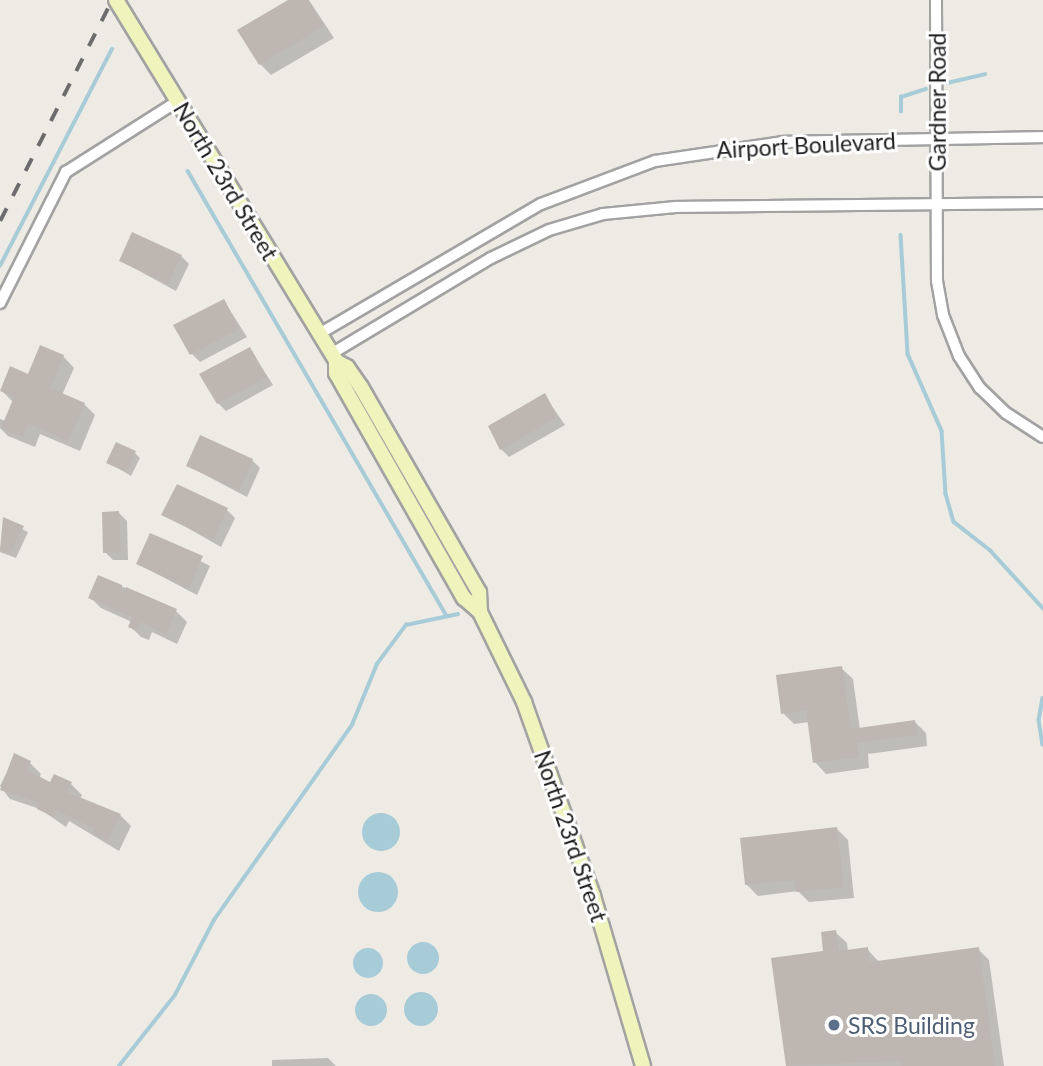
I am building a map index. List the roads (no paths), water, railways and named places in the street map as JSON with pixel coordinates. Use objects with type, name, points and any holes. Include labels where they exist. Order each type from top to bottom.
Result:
[{"type":"main road","name":"North 23rd Street","points":[[116,0],[333,358],[347,366],[361,387],[479,592],[480,612],[524,702],[572,837],[643,1066]]},
{"type":"street","name":"Gardner Road","points":[[936,0],[937,281],[954,345],[980,388],[1006,413],[1043,437]]},
{"type":"street","points":[[0,303],[66,172],[178,101]]},
{"type":"street","name":"Airport Boulevard","points":[[319,334],[517,216],[625,169],[689,153],[782,142],[1043,137]]},
{"type":"street","points":[[333,358],[491,258],[576,220],[676,207],[1043,203]]},
{"type":"water","points":[[381,813],[394,819],[400,832],[394,845],[381,851],[368,845],[362,832],[368,819]]},
{"type":"water","points":[[378,872],[392,878],[398,892],[392,906],[378,912],[364,906],[358,892],[364,878]]},
{"type":"water","points":[[423,942],[434,947],[439,958],[434,969],[423,974],[412,969],[407,958],[412,947]]},
{"type":"water","points":[[368,948],[374,949],[382,957],[382,969],[374,977],[368,978],[362,977],[354,969],[353,963],[354,957],[362,949]]},
{"type":"water","points":[[421,992],[433,997],[438,1009],[433,1021],[421,1026],[409,1021],[404,1009],[409,997]]},
{"type":"water","points":[[371,994],[382,999],[387,1010],[382,1021],[371,1026],[360,1021],[355,1010],[360,999]]},
{"type":"waterway","points":[[0,266],[112,49]]},
{"type":"waterway","points":[[947,83],[985,74]]},
{"type":"waterway","points":[[901,112],[901,97],[926,89]]},
{"type":"waterway","points":[[188,171],[447,616]]},
{"type":"waterway","points":[[901,235],[908,354],[942,431],[946,494],[954,522],[990,550],[1043,608]]},
{"type":"waterway","points":[[119,1066],[175,995],[214,920],[352,725],[377,664],[406,625],[458,614]]},
{"type":"waterway","points":[[1043,698],[1039,720],[1043,745]]},
{"type":"railway","points":[[0,221],[112,0]]},
{"type":"place","name":"SRS Building","points":[[834,1025]]}]
